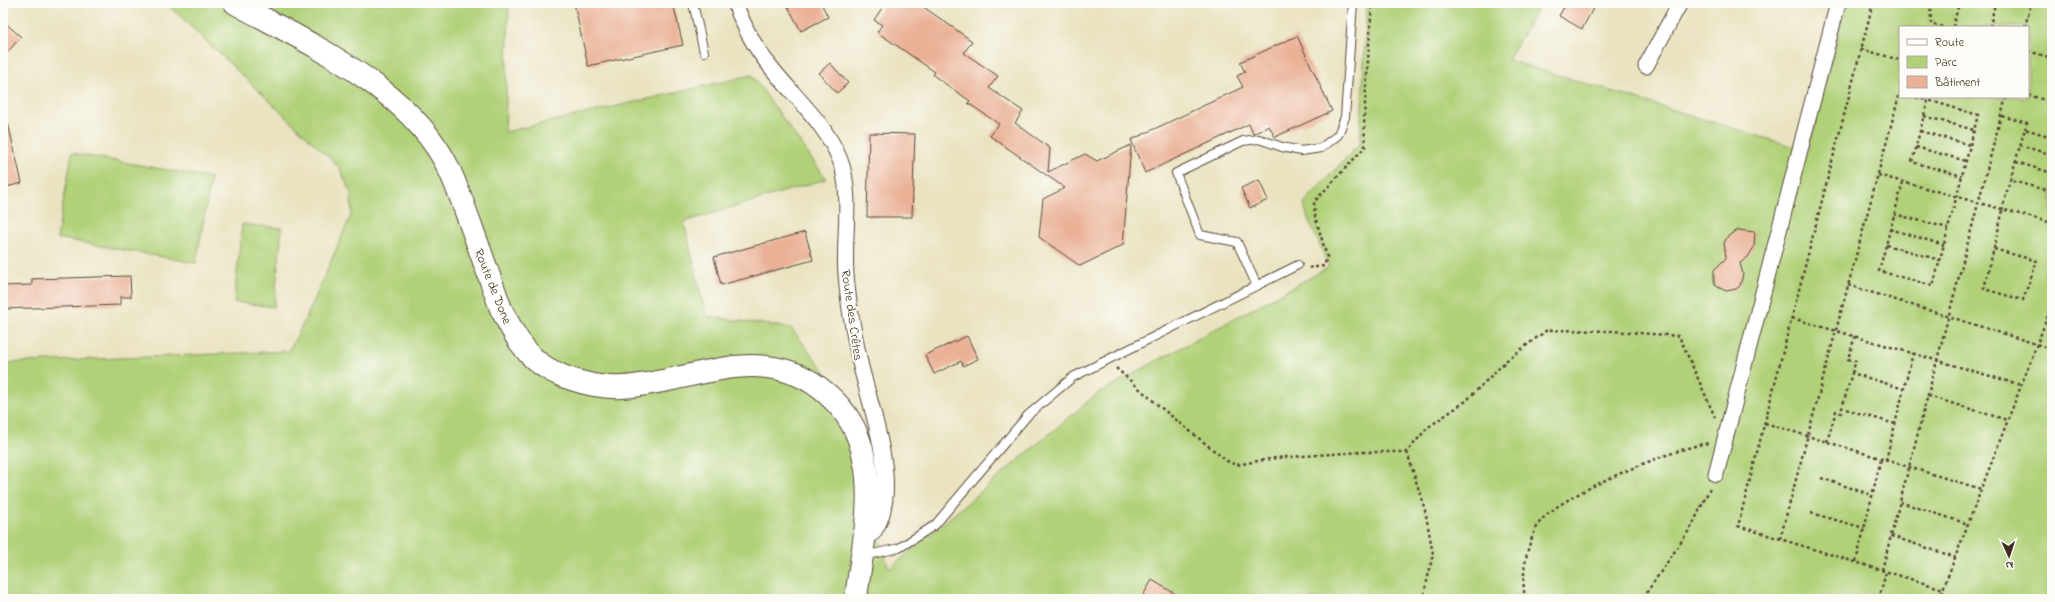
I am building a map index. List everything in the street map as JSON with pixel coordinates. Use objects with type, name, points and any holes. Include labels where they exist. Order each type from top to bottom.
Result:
[{"type":"street","name":"Route de Done","points":[[235,3],[359,75],[397,101],[422,128],[443,157],[451,174],[499,302],[512,330],[522,346],[544,366],[560,375],[578,381],[620,387],[646,384],[711,371],[758,366],[791,372],[805,378],[822,389],[845,412],[859,439],[865,458],[867,478],[864,535]]},
{"type":"street","name":"Route des Crêtes","points":[[735,3],[754,43],[770,66],[820,124],[831,141],[841,162],[845,186],[846,273],[849,304],[859,359],[886,477],[886,498],[879,525],[873,533],[864,535]]},
{"type":"street","points":[[1646,66],[1680,3]]},
{"type":"street","points":[[1716,474],[1838,3]]},
{"type":"street","points":[[856,599],[860,557],[864,535]]},
{"type":"lane","points":[[693,3],[704,52]]},
{"type":"lane","points":[[1258,286],[1236,242],[1200,235],[1176,173],[1243,141],[1259,139],[1282,147],[1301,151],[1321,148],[1338,135],[1345,117],[1353,3]]},
{"type":"lane","points":[[860,557],[899,548],[935,525],[1028,416],[1073,377],[1298,266]]},
{"type":"path","points":[[1298,266],[1312,269],[1324,266],[1327,257],[1315,216],[1314,202],[1365,147],[1364,117],[1372,3]]},
{"type":"path","points":[[1873,3],[1738,526],[1943,589]]},
{"type":"path","points":[[1930,3],[1931,24],[1939,26]]},
{"type":"path","points":[[1953,26],[1958,3]]},
{"type":"path","points":[[1990,26],[1995,3]]},
{"type":"path","points":[[2025,26],[2031,3]]},
{"type":"path","points":[[1861,49],[1899,60]]},
{"type":"path","points":[[2029,51],[2052,58]]},
{"type":"path","points":[[2029,95],[2052,102]]},
{"type":"path","points":[[1780,539],[1899,96]]},
{"type":"path","points":[[1903,182],[1879,271],[1933,286],[1978,114],[1920,98]]},
{"type":"path","points":[[1882,570],[2006,98]]},
{"type":"path","points":[[1928,100],[1912,162],[1962,176]]},
{"type":"path","points":[[1924,116],[1974,130]]},
{"type":"path","points":[[1994,249],[2037,261],[2023,300],[1984,289],[2010,180],[2027,123],[2002,116]]},
{"type":"path","points":[[2025,129],[2052,137]]},
{"type":"path","points":[[1920,131],[1970,145]]},
{"type":"path","points":[[2020,145],[2052,155]]},
{"type":"path","points":[[1916,147],[1966,161]]},
{"type":"path","points":[[2016,162],[2052,173]]},
{"type":"path","points":[[1878,175],[2052,223]]},
{"type":"path","points":[[2010,180],[2052,192]]},
{"type":"path","points":[[1894,214],[1948,228]]},
{"type":"path","points":[[1890,229],[1944,245]]},
{"type":"path","points":[[1886,245],[1940,260]]},
{"type":"path","points":[[1848,285],[2052,349]]},
{"type":"path","points":[[1941,599],[1943,589],[1955,557],[2052,305]]},
{"type":"path","points":[[1792,318],[2021,385]]},
{"type":"path","points":[[1407,452],[1427,428],[1466,401],[1507,360],[1547,330],[1613,330],[1679,336],[1725,441],[1699,444],[1678,450],[1620,473],[1559,505],[1538,524],[1526,559],[1523,585],[1525,599]]},
{"type":"path","points":[[1827,442],[1836,411],[1841,413],[1856,361],[1848,359],[1855,336]]},
{"type":"path","points":[[1886,460],[1913,353]]},
{"type":"path","points":[[1107,359],[1159,406],[1227,461],[1236,465],[1275,458],[1360,452],[1407,452]]},
{"type":"path","points":[[1852,373],[1904,389]]},
{"type":"path","points":[[1928,396],[2007,420]]},
{"type":"path","points":[[1842,408],[1895,424]]},
{"type":"path","points":[[1765,423],[1981,489]]},
{"type":"path","points":[[1407,452],[1425,510],[1433,554],[1423,599]]},
{"type":"path","points":[[1856,562],[1881,459]]},
{"type":"path","points":[[1636,599],[1647,592],[1692,526],[1716,474]]},
{"type":"path","points":[[1821,478],[1872,495]]},
{"type":"path","points":[[1900,502],[1968,524]]},
{"type":"path","points":[[1811,513],[1864,528]]},
{"type":"path","points":[[1891,536],[1955,557]]},
{"type":"path","points":[[1879,599],[1886,572]]},
{"type":"path","points":[[1838,599],[1838,597],[1843,599]]},
{"type":"green space","points":[[166,3],[509,3],[505,132],[752,75],[826,179],[684,222],[706,316],[791,328],[830,378],[889,569],[1098,393],[1329,267],[1307,216],[1304,203],[1360,143],[1367,3],[1541,3],[1508,60],[1808,151],[1846,3],[2052,3],[2052,599],[3,599],[3,363],[289,351],[307,316],[352,213],[351,193],[339,167]]},
{"type":"green space","points":[[72,153],[211,178],[196,263],[57,238]]},
{"type":"green space","points":[[242,224],[282,228],[274,307],[234,302]]},
{"type":"building","points":[[574,3],[673,3],[683,45],[588,66]]},
{"type":"building","points":[[786,3],[821,3],[828,17],[801,31]]},
{"type":"building","points":[[881,3],[918,3],[972,41],[964,53],[998,76],[989,88],[1023,111],[1015,123],[1050,148],[1048,172],[1085,154],[1097,161],[1131,145],[1123,245],[1080,266],[1039,237],[1043,199],[1065,188],[990,136],[999,124],[968,103],[970,101],[933,75],[935,72],[877,32],[882,25],[874,20],[882,8]]},
{"type":"building","points":[[1566,3],[1596,3],[1582,29],[1559,16]]},
{"type":"building","points":[[3,21],[21,37],[3,57]]},
{"type":"building","points":[[1297,36],[1332,111],[1275,137],[1269,126],[1253,134],[1249,124],[1145,173],[1131,140],[1243,87],[1237,76],[1245,72],[1240,62]]},
{"type":"building","points":[[830,63],[848,83],[837,93],[819,73]]},
{"type":"building","points":[[3,123],[8,123],[22,183],[3,188]]},
{"type":"building","points":[[869,133],[915,134],[912,217],[867,217]]},
{"type":"building","points":[[1259,180],[1268,200],[1250,208],[1241,188]]},
{"type":"building","points":[[1738,230],[1755,232],[1754,247],[1748,257],[1740,263],[1743,274],[1740,286],[1736,289],[1726,291],[1716,286],[1714,281],[1714,270],[1726,258],[1724,243],[1728,236]]},
{"type":"building","points":[[805,232],[813,260],[721,285],[714,257]]},
{"type":"building","points":[[130,276],[131,297],[120,297],[120,305],[3,309],[3,286],[32,285],[32,279]]},
{"type":"building","points":[[967,336],[978,359],[963,366],[961,361],[934,374],[925,355]]},
{"type":"building","points":[[1152,580],[1184,599],[1141,599]]}]
